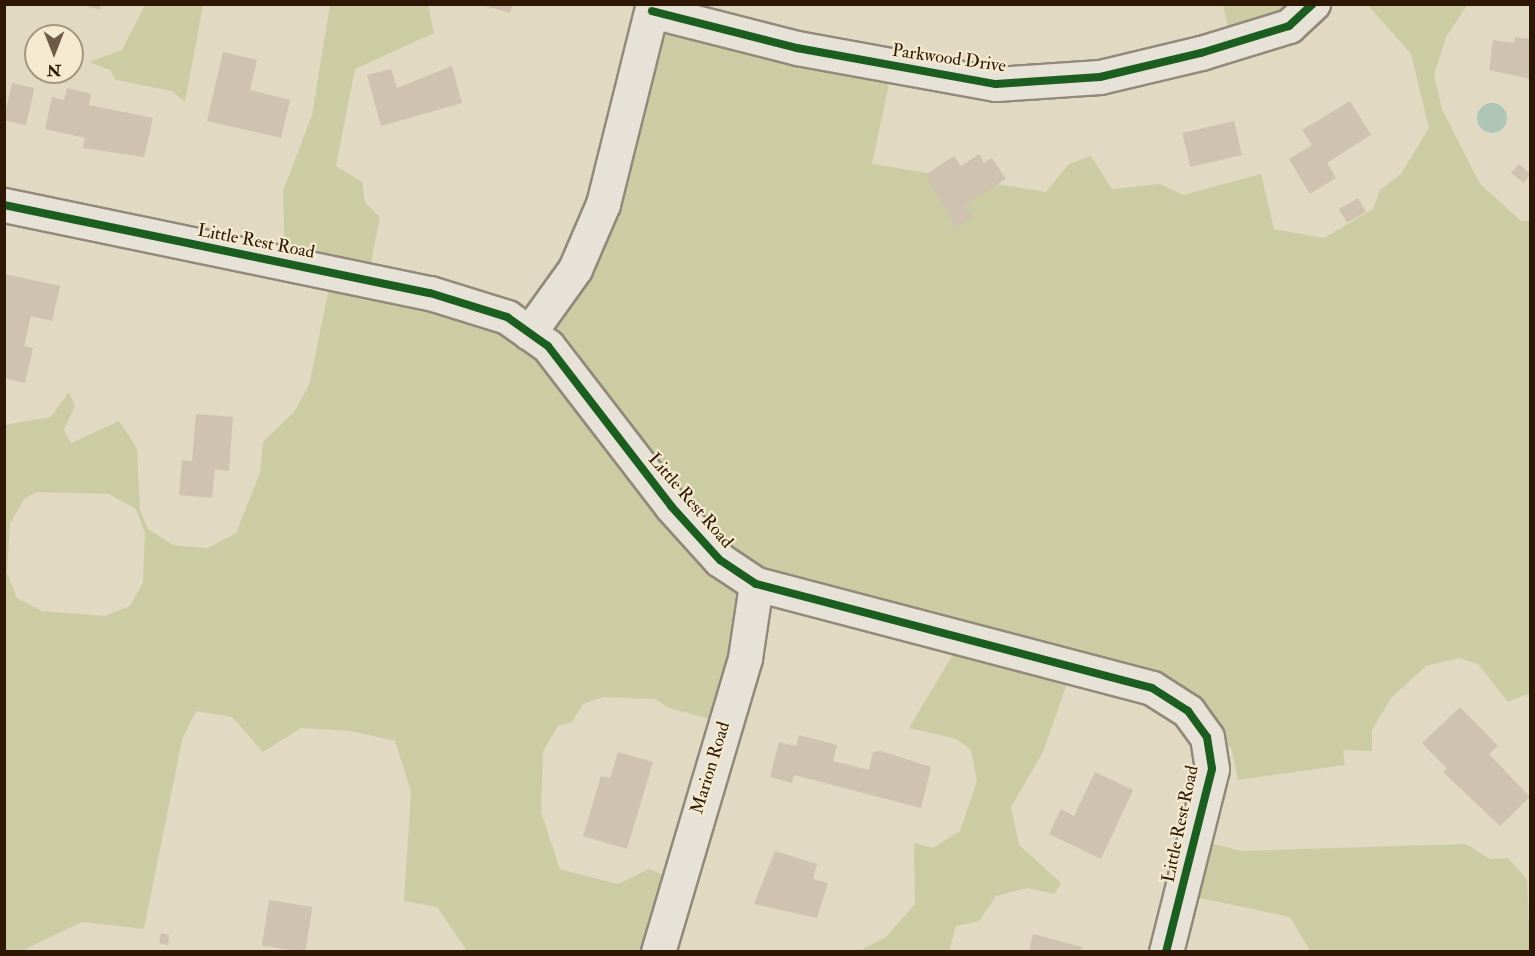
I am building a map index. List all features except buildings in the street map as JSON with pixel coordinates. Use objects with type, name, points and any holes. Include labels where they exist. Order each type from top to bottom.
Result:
[{"type":"street","name":"Parkwood Drive","points":[[529,333],[575,269],[603,204],[652,8],[797,48],[996,84],[1100,77],[1201,53],[1289,26],[1313,4]]},
{"type":"street","name":"Little Rest Road","points":[[4,205],[430,293],[507,317],[548,346],[597,416],[720,560],[756,584],[911,627],[1065,662],[1152,687],[1188,711],[1207,737],[1212,770],[1166,951]]},
{"type":"street","name":"Marion Road","points":[[658,951],[745,658],[756,584]]},
{"type":"green space","points":[[145,5],[203,5],[185,102],[172,91],[116,80],[110,70],[89,62],[122,50]]},
{"type":"green space","points":[[330,5],[428,5],[434,33],[355,69],[336,166],[362,182],[365,203],[380,217],[368,278],[524,331],[578,271],[656,14],[892,70],[872,164],[1046,192],[1069,164],[1091,156],[1112,189],[1160,184],[1183,195],[1261,174],[1274,229],[1324,238],[1373,209],[1380,190],[1401,174],[1429,128],[1411,54],[1368,5],[1467,5],[1446,37],[1434,75],[1442,109],[1480,184],[1521,221],[1530,221],[1530,693],[1508,702],[1478,664],[1459,658],[1426,666],[1391,698],[1372,730],[1372,751],[1343,750],[1345,765],[1238,780],[1231,747],[1212,746],[1192,719],[1072,669],[1043,752],[1011,807],[1019,845],[1061,883],[1054,894],[1027,888],[996,896],[979,921],[956,926],[949,951],[859,951],[886,937],[915,904],[914,843],[933,848],[960,831],[977,781],[971,750],[956,739],[909,728],[960,643],[765,588],[725,723],[669,708],[655,699],[603,697],[583,704],[572,722],[558,726],[543,751],[541,812],[560,869],[618,884],[649,869],[678,881],[660,951],[467,951],[437,907],[404,901],[411,791],[395,741],[351,731],[301,728],[263,752],[232,717],[196,711],[182,740],[144,929],[82,922],[21,951],[5,952],[5,425],[51,417],[69,392],[75,406],[64,430],[71,443],[119,421],[137,448],[140,511],[148,529],[173,545],[208,548],[236,533],[260,473],[263,442],[294,412],[309,385],[331,279],[285,269],[283,191],[312,115]],"holes":[[[37,492],[109,494],[136,509],[145,533],[143,582],[130,606],[105,616],[42,611],[17,598],[7,573],[10,523],[25,498]]]},
{"type":"green space","points":[[1223,5],[1304,5],[1231,43]]},
{"type":"green space","points":[[1210,843],[1241,851],[1466,844],[1490,859],[1508,858],[1527,879],[1530,951],[1310,951],[1290,917],[1186,895]]},
{"type":"shaded area","points":[[1492,103],[1503,107],[1507,118],[1503,129],[1492,133],[1481,129],[1477,118],[1481,107]]},
{"type":"cycle path","points":[[652,11],[797,48],[996,84],[1100,77],[1201,53],[1289,26],[1313,4]]},
{"type":"cycle path","points":[[4,205],[430,293],[507,317],[548,346],[671,506],[720,560],[756,584],[1152,688],[1188,711],[1207,737],[1212,769],[1166,952]]}]
